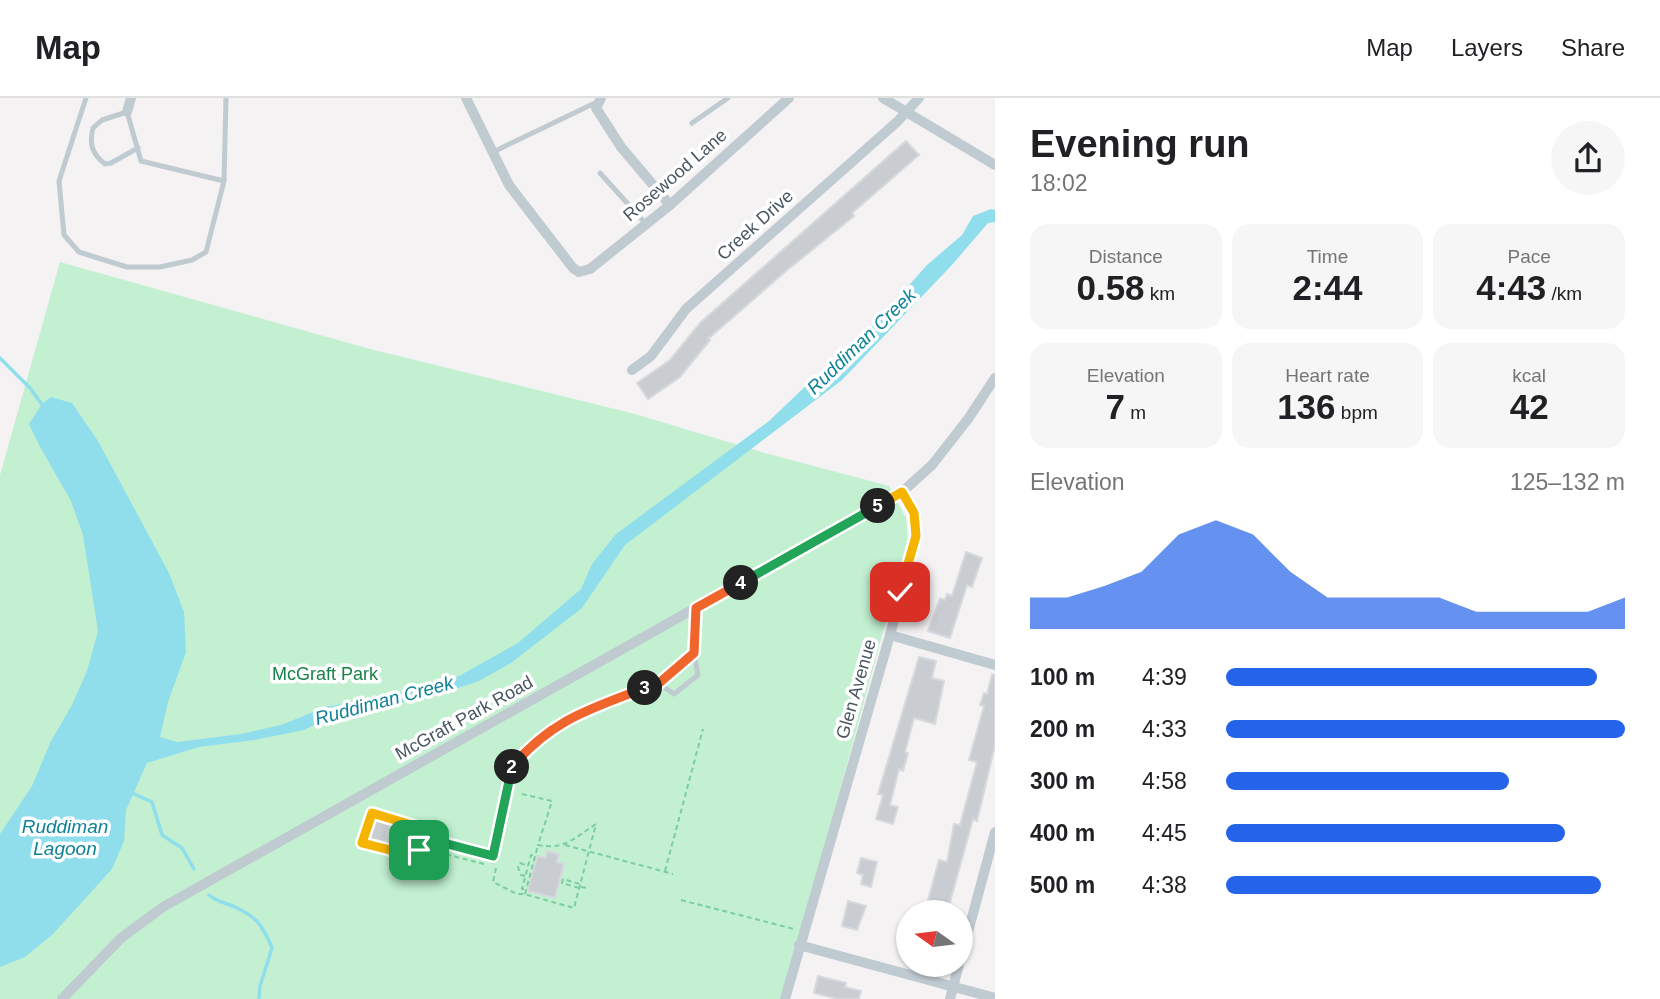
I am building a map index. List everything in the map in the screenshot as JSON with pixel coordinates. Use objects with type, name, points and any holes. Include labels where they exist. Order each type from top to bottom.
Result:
[{"type":"street","points":[[127,112],[131,98]]},
{"type":"street","points":[[466,98],[493,152]]},
{"type":"street","points":[[883,98],[995,165]]},
{"type":"street","name":"Creek Drive","points":[[632,370],[651,356],[686,309],[908,113],[919,98]]},
{"type":"street","points":[[600,99],[596,108],[621,147],[670,205]]},
{"type":"street","name":"Rosewood Lane","points":[[493,152],[509,185],[573,268],[579,272],[590,269],[670,205],[781,100]]},
{"type":"street","points":[[902,492],[932,465],[968,419],[995,378]]},
{"type":"street","name":"McGraft Park Road","points":[[62,999],[121,938],[163,907],[902,492]]},
{"type":"street","name":"Glen Avenue","points":[[785,999],[916,536],[914,513],[902,492]]},
{"type":"street","points":[[890,635],[995,665]]},
{"type":"street","points":[[973,914],[995,832]]},
{"type":"street","points":[[799,945],[995,998]]},
{"type":"street","points":[[950,999],[956,977]]},
{"type":"lane","points":[[86,98],[59,181],[64,235],[79,252],[127,267],[160,267],[192,260],[206,252],[224,181],[226,98]]},
{"type":"lane","points":[[692,123],[728,98]]},
{"type":"lane","points":[[493,152],[600,99]]},
{"type":"lane","points":[[138,148],[105,164],[97,158],[91,147],[93,128],[102,120],[127,112],[138,148],[141,161],[224,181]]},
{"type":"lane","points":[[600,173],[646,224]]},
{"type":"lane","points":[[658,684],[674,694],[698,675],[694,653],[696,608]]},
{"type":"lane","points":[[492,858],[510,770],[528,747],[570,717],[658,684],[694,653]]},
{"type":"path","points":[[665,871],[703,729]]},
{"type":"path","points":[[522,794],[552,801],[525,895]]},
{"type":"path","points":[[492,858],[422,838],[415,826],[372,813],[362,843],[410,855],[421,848],[497,868],[493,882],[507,891],[575,908],[596,824],[564,845],[553,848],[538,845]]},
{"type":"path","points":[[564,845],[673,874]]},
{"type":"path","points":[[526,889],[522,888],[531,855],[536,855]]},
{"type":"path","points":[[526,876],[521,875],[518,867],[520,863],[528,866]]},
{"type":"path","points":[[580,886],[587,888]]},
{"type":"path","points":[[681,900],[795,930]]},
{"type":"green space","name":"McGraft Park","points":[[60,262],[370,349],[635,414],[889,486],[906,518],[908,540],[783,999],[0,999],[0,475]]},
{"type":"water","name":"Ruddiman Lagoon","points":[[995,210],[995,222],[988,223],[951,266],[842,380],[625,545],[582,608],[511,663],[479,681],[428,698],[337,713],[304,730],[199,747],[147,763],[126,810],[124,841],[112,869],[53,934],[25,957],[0,967],[0,834],[32,786],[51,741],[72,705],[87,671],[98,631],[83,535],[71,501],[29,424],[42,404],[51,397],[72,403],[98,441],[169,573],[184,612],[186,652],[168,702],[160,737],[177,742],[241,734],[281,725],[326,707],[411,690],[459,676],[518,643],[581,589],[592,564],[616,534],[769,421],[863,337],[927,265],[962,235],[973,216]]},
{"type":"building","points":[[906,141],[919,155],[852,213],[854,216],[708,339],[710,340],[680,377],[648,399],[637,383],[670,360],[700,323]]},
{"type":"building","points":[[966,552],[982,558],[972,587],[967,585],[950,638],[928,631],[940,598],[945,600],[947,594],[952,596]]},
{"type":"building","points":[[919,657],[936,661],[932,678],[944,681],[935,724],[914,718],[905,752],[908,753],[903,771],[899,769],[890,805],[898,807],[893,824],[876,819],[883,795],[878,794]]},
{"type":"building","points":[[992,674],[995,675],[995,745],[977,821],[973,819],[951,900],[928,900],[939,860],[947,862],[954,824],[960,825],[977,762],[969,760],[984,706],[980,705],[984,693],[987,694]]},
{"type":"building","points":[[376,820],[391,820],[384,845],[370,841]]},
{"type":"building","points":[[547,851],[559,854],[557,862],[564,864],[555,898],[527,891],[537,856],[545,858]]},
{"type":"building","points":[[861,858],[877,862],[871,887],[861,884],[863,875],[857,873]]},
{"type":"building","points":[[848,901],[866,906],[857,930],[842,926]]},
{"type":"building","points":[[818,976],[846,983],[845,987],[861,991],[859,999],[838,999],[814,993]]},
{"type":"waterway","points":[[0,358],[30,388],[43,406]]},
{"type":"waterway","points":[[130,792],[152,802],[162,835],[182,848],[194,869]]},
{"type":"waterway","points":[[209,895],[249,915],[269,940],[272,948],[260,986],[259,999]]},
{"type":"route","points":[[419,850],[410,855],[362,843],[372,813],[415,826],[422,838],[493,856],[510,770],[528,747],[570,717],[658,684],[694,653],[696,608],[902,492],[914,513],[916,536],[900,592]]},
{"type":"water label","name":"Ruddiman Creek","points":[[861,341]]},
{"type":"water label","name":"Ruddiman Creek","points":[[384,700]]}]
